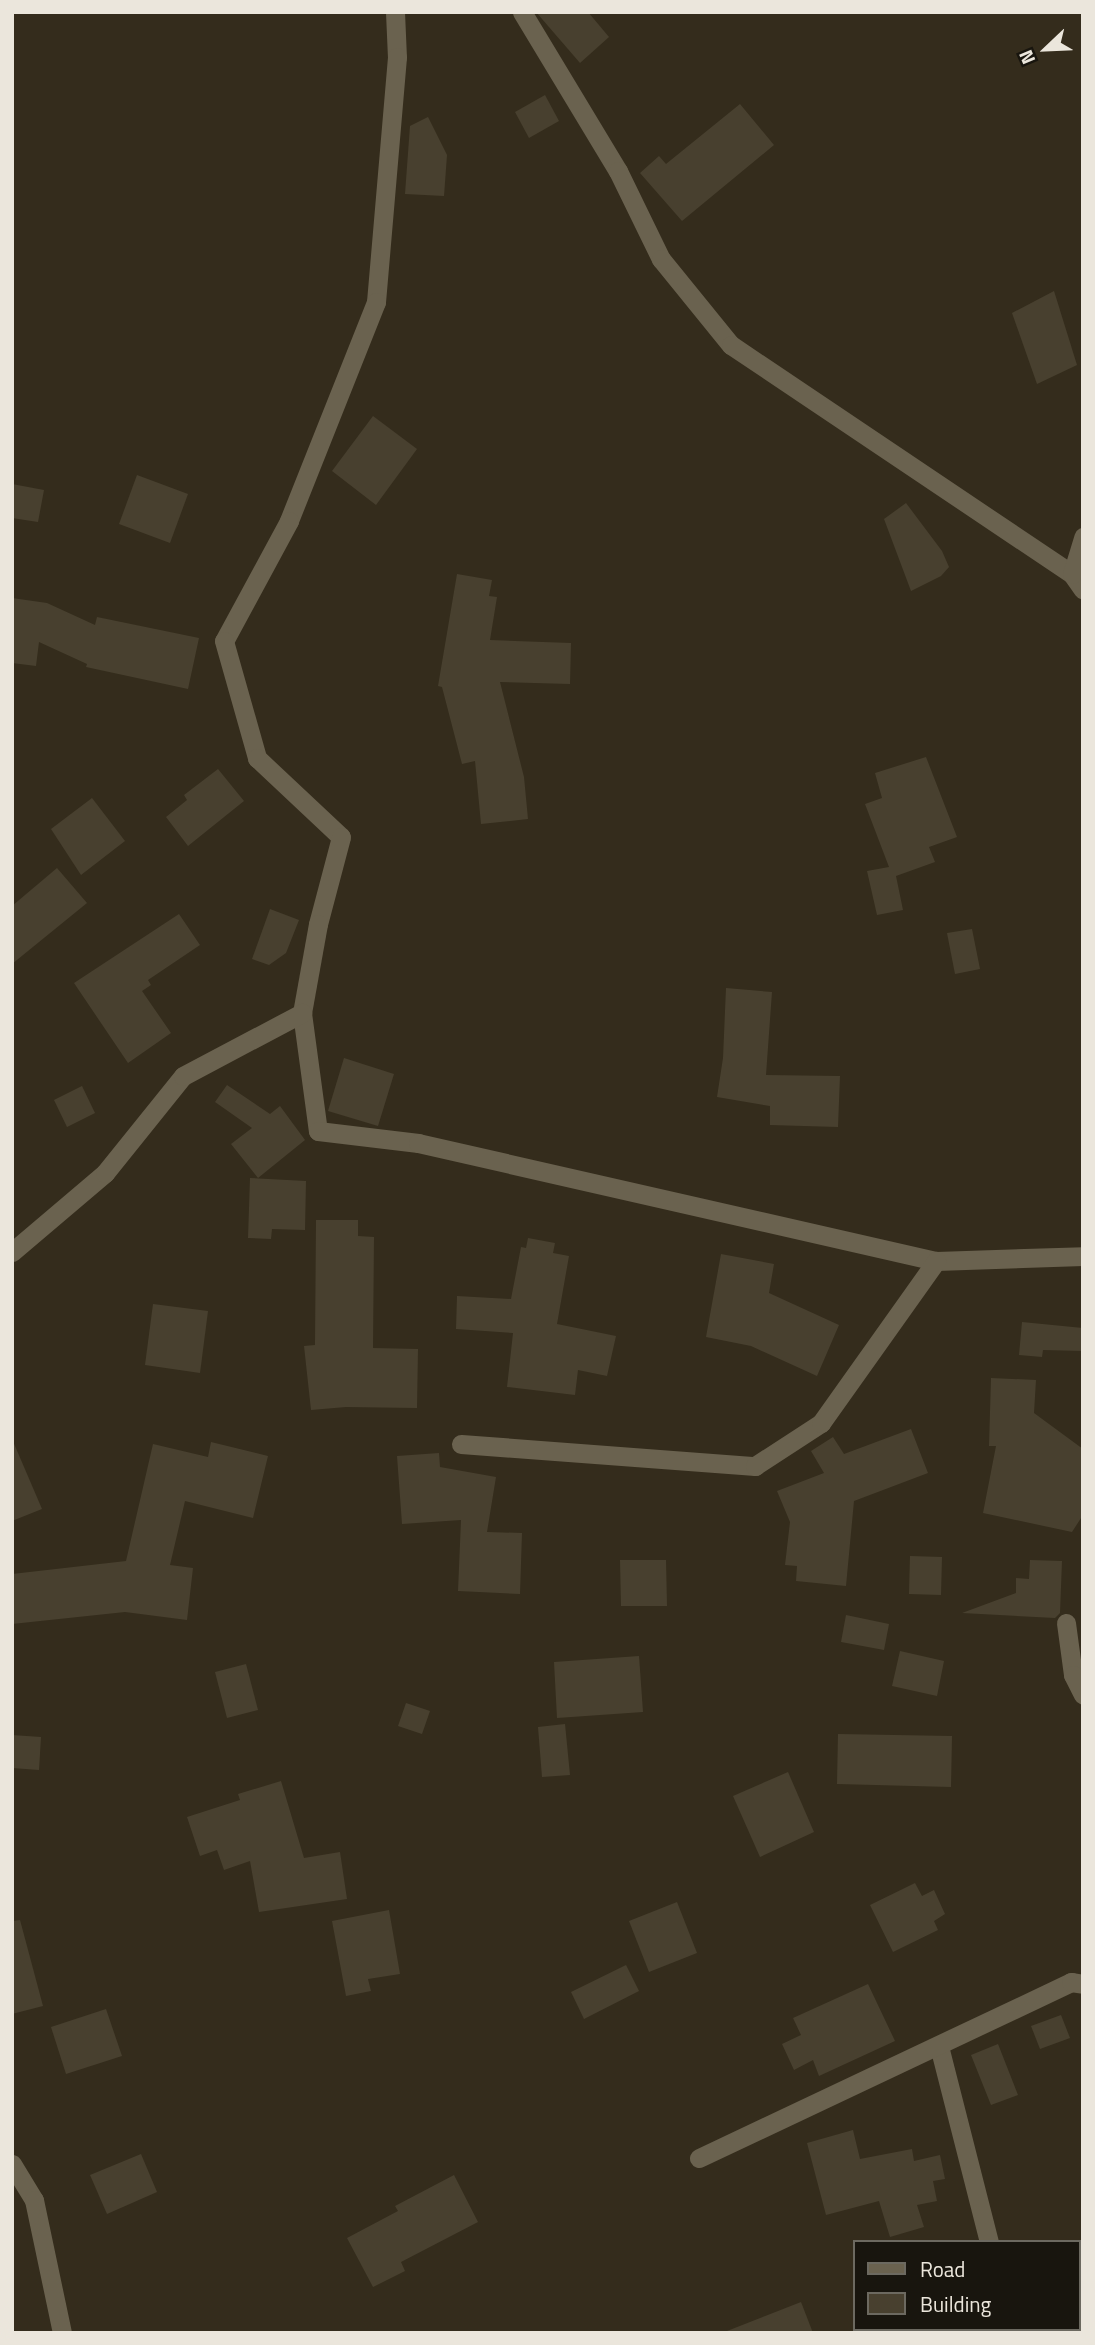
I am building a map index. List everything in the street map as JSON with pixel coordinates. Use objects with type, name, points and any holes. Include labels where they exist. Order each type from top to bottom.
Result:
[{"type":"street","points":[[395,12],[397,57],[376,302],[289,521],[224,640],[257,758],[341,837],[318,924],[302,1013],[318,1131],[418,1143],[936,1261],[1083,1256]]},
{"type":"street","points":[[522,12],[618,172],[661,258],[731,345],[1078,582],[1083,537]]},
{"type":"street","points":[[12,1252],[105,1173],[183,1076],[302,1013]]},
{"type":"street","points":[[461,1444],[755,1466],[821,1423],[936,1261]]},
{"type":"street","points":[[1066,1623],[1073,1675],[1083,1695]]},
{"type":"street","points":[[699,2158],[1071,1982],[1083,1984]]},
{"type":"street","points":[[939,2046],[988,2240]]},
{"type":"street","points":[[12,2164],[34,2200],[62,2333]]},
{"type":"building","points":[[536,12],[588,12],[609,37],[580,63]]},
{"type":"building","points":[[545,95],[559,121],[529,138],[515,112]]},
{"type":"building","points":[[740,104],[774,145],[682,221],[640,173],[659,156],[666,164]]},
{"type":"building","points":[[428,117],[447,155],[444,196],[405,194],[410,126]]},
{"type":"building","points":[[1054,291],[1077,365],[1037,384],[1012,313]]},
{"type":"building","points":[[373,416],[417,449],[376,505],[332,471]]},
{"type":"building","points":[[137,475],[188,494],[170,543],[119,524]]},
{"type":"building","points":[[12,484],[44,490],[38,522],[12,518]]},
{"type":"building","points":[[906,503],[942,551],[949,567],[941,576],[911,591],[884,519]]},
{"type":"building","points":[[457,574],[492,580],[489,596],[497,597],[490,640],[571,643],[570,684],[500,682],[524,777],[528,819],[481,824],[475,761],[462,764],[442,687],[438,686]]},
{"type":"building","points":[[12,598],[47,603],[95,625],[97,617],[199,638],[188,689],[86,667],[87,664],[39,642],[36,666],[12,663]]},
{"type":"building","points":[[926,757],[957,837],[929,847],[935,862],[896,876],[903,910],[877,915],[867,871],[889,867],[865,804],[882,798],[875,773]]},
{"type":"building","points":[[218,769],[244,801],[188,846],[166,817],[187,800],[184,795]]},
{"type":"building","points":[[92,798],[125,841],[81,875],[51,829]]},
{"type":"building","points":[[57,868],[87,903],[12,964],[12,906]]},
{"type":"building","points":[[270,909],[299,920],[286,953],[269,965],[252,959]]},
{"type":"building","points":[[179,914],[200,945],[148,980],[151,985],[142,991],[171,1033],[128,1063],[74,983]]},
{"type":"building","points":[[972,929],[980,969],[955,974],[947,933]]},
{"type":"building","points":[[726,988],[772,992],[766,1075],[840,1076],[838,1127],[770,1125],[770,1106],[717,1097],[723,1058]]},
{"type":"building","points":[[344,1058],[394,1074],[378,1126],[328,1111]]},
{"type":"building","points":[[227,1085],[270,1114],[280,1106],[305,1140],[258,1178],[231,1144],[252,1128],[215,1102]]},
{"type":"building","points":[[82,1086],[95,1113],[67,1127],[54,1100]]},
{"type":"building","points":[[250,1178],[306,1181],[305,1230],[272,1229],[271,1239],[248,1238]]},
{"type":"building","points":[[316,1220],[358,1220],[358,1236],[374,1237],[373,1348],[418,1349],[417,1408],[346,1407],[311,1410],[304,1346],[315,1345]]},
{"type":"building","points":[[528,1238],[555,1243],[553,1253],[569,1256],[557,1324],[616,1336],[607,1376],[578,1370],[575,1395],[507,1387],[513,1333],[456,1329],[457,1296],[511,1299],[521,1247],[526,1248]]},
{"type":"building","points":[[721,1254],[774,1264],[769,1293],[839,1325],[817,1376],[751,1346],[706,1337]]},
{"type":"building","points":[[153,1304],[208,1311],[200,1373],[145,1365]]},
{"type":"building","points":[[1022,1322],[1083,1328],[1083,1351],[1043,1350],[1042,1357],[1019,1355]]},
{"type":"building","points":[[991,1378],[1036,1380],[1034,1413],[1083,1449],[1083,1515],[1072,1532],[983,1513],[996,1446],[989,1446]]},
{"type":"building","points":[[911,1429],[928,1473],[854,1501],[846,1586],[796,1581],[797,1566],[785,1565],[790,1522],[777,1491],[824,1473],[811,1451],[833,1437],[844,1454]]},
{"type":"building","points":[[12,1439],[42,1509],[12,1521]]},
{"type":"building","points":[[211,1442],[268,1456],[253,1518],[185,1501],[170,1565],[193,1568],[187,1620],[125,1612],[12,1624],[12,1574],[126,1561],[153,1444],[208,1457]]},
{"type":"building","points":[[439,1453],[440,1467],[496,1477],[487,1532],[522,1533],[520,1594],[458,1591],[461,1520],[402,1524],[397,1456]]},
{"type":"building","points":[[910,1556],[942,1557],[941,1595],[909,1594]]},
{"type":"building","points":[[620,1560],[666,1560],[667,1606],[621,1606]]},
{"type":"building","points":[[1030,1560],[1062,1561],[1060,1613],[1055,1618],[962,1613],[1016,1593],[1016,1578],[1029,1579]]},
{"type":"building","points":[[846,1615],[889,1624],[884,1650],[841,1642]]},
{"type":"building","points":[[900,1651],[944,1661],[937,1696],[892,1686]]},
{"type":"building","points":[[639,1656],[643,1712],[557,1718],[554,1662]]},
{"type":"building","points":[[246,1664],[258,1710],[227,1718],[215,1672]]},
{"type":"building","points":[[406,1703],[430,1711],[422,1734],[398,1726]]},
{"type":"building","points":[[565,1724],[570,1775],[542,1777],[538,1727]]},
{"type":"building","points":[[838,1734],[952,1736],[951,1787],[837,1784]]},
{"type":"building","points":[[12,1735],[41,1737],[39,1770],[12,1768]]},
{"type":"building","points":[[788,1772],[814,1832],[760,1857],[733,1796]]},
{"type":"building","points":[[281,1781],[304,1858],[340,1852],[347,1899],[259,1912],[250,1861],[224,1870],[217,1850],[200,1856],[187,1817],[240,1800],[238,1794]]},
{"type":"building","points":[[915,1883],[922,1896],[934,1890],[945,1914],[934,1921],[938,1930],[893,1952],[870,1905]]},
{"type":"building","points":[[677,1902],[697,1953],[649,1972],[629,1921]]},
{"type":"building","points":[[389,1910],[400,1974],[368,1979],[371,1991],[346,1996],[332,1921]]},
{"type":"building","points":[[20,1920],[43,2006],[12,2014],[12,1921]]},
{"type":"building","points":[[626,1965],[639,1991],[584,2019],[571,1992]]},
{"type":"building","points":[[868,1984],[895,2041],[819,2076],[813,2060],[794,2070],[782,2044],[801,2035],[793,2018]]},
{"type":"building","points":[[106,2009],[122,2056],[66,2074],[51,2027]]},
{"type":"building","points":[[1061,2015],[1070,2038],[1040,2049],[1031,2026]]},
{"type":"building","points":[[998,2044],[1018,2095],[991,2105],[971,2055]]},
{"type":"building","points":[[853,2130],[860,2159],[912,2149],[914,2161],[940,2155],[945,2179],[933,2181],[937,2201],[917,2205],[924,2227],[890,2237],[879,2201],[826,2215],[807,2143]]},
{"type":"building","points":[[141,2154],[157,2192],[107,2214],[90,2175]]},
{"type":"building","points":[[454,2175],[478,2222],[401,2262],[405,2271],[373,2287],[347,2238],[398,2211],[395,2206]]},
{"type":"building","points":[[801,2302],[813,2333],[727,2333],[727,2331]]}]
